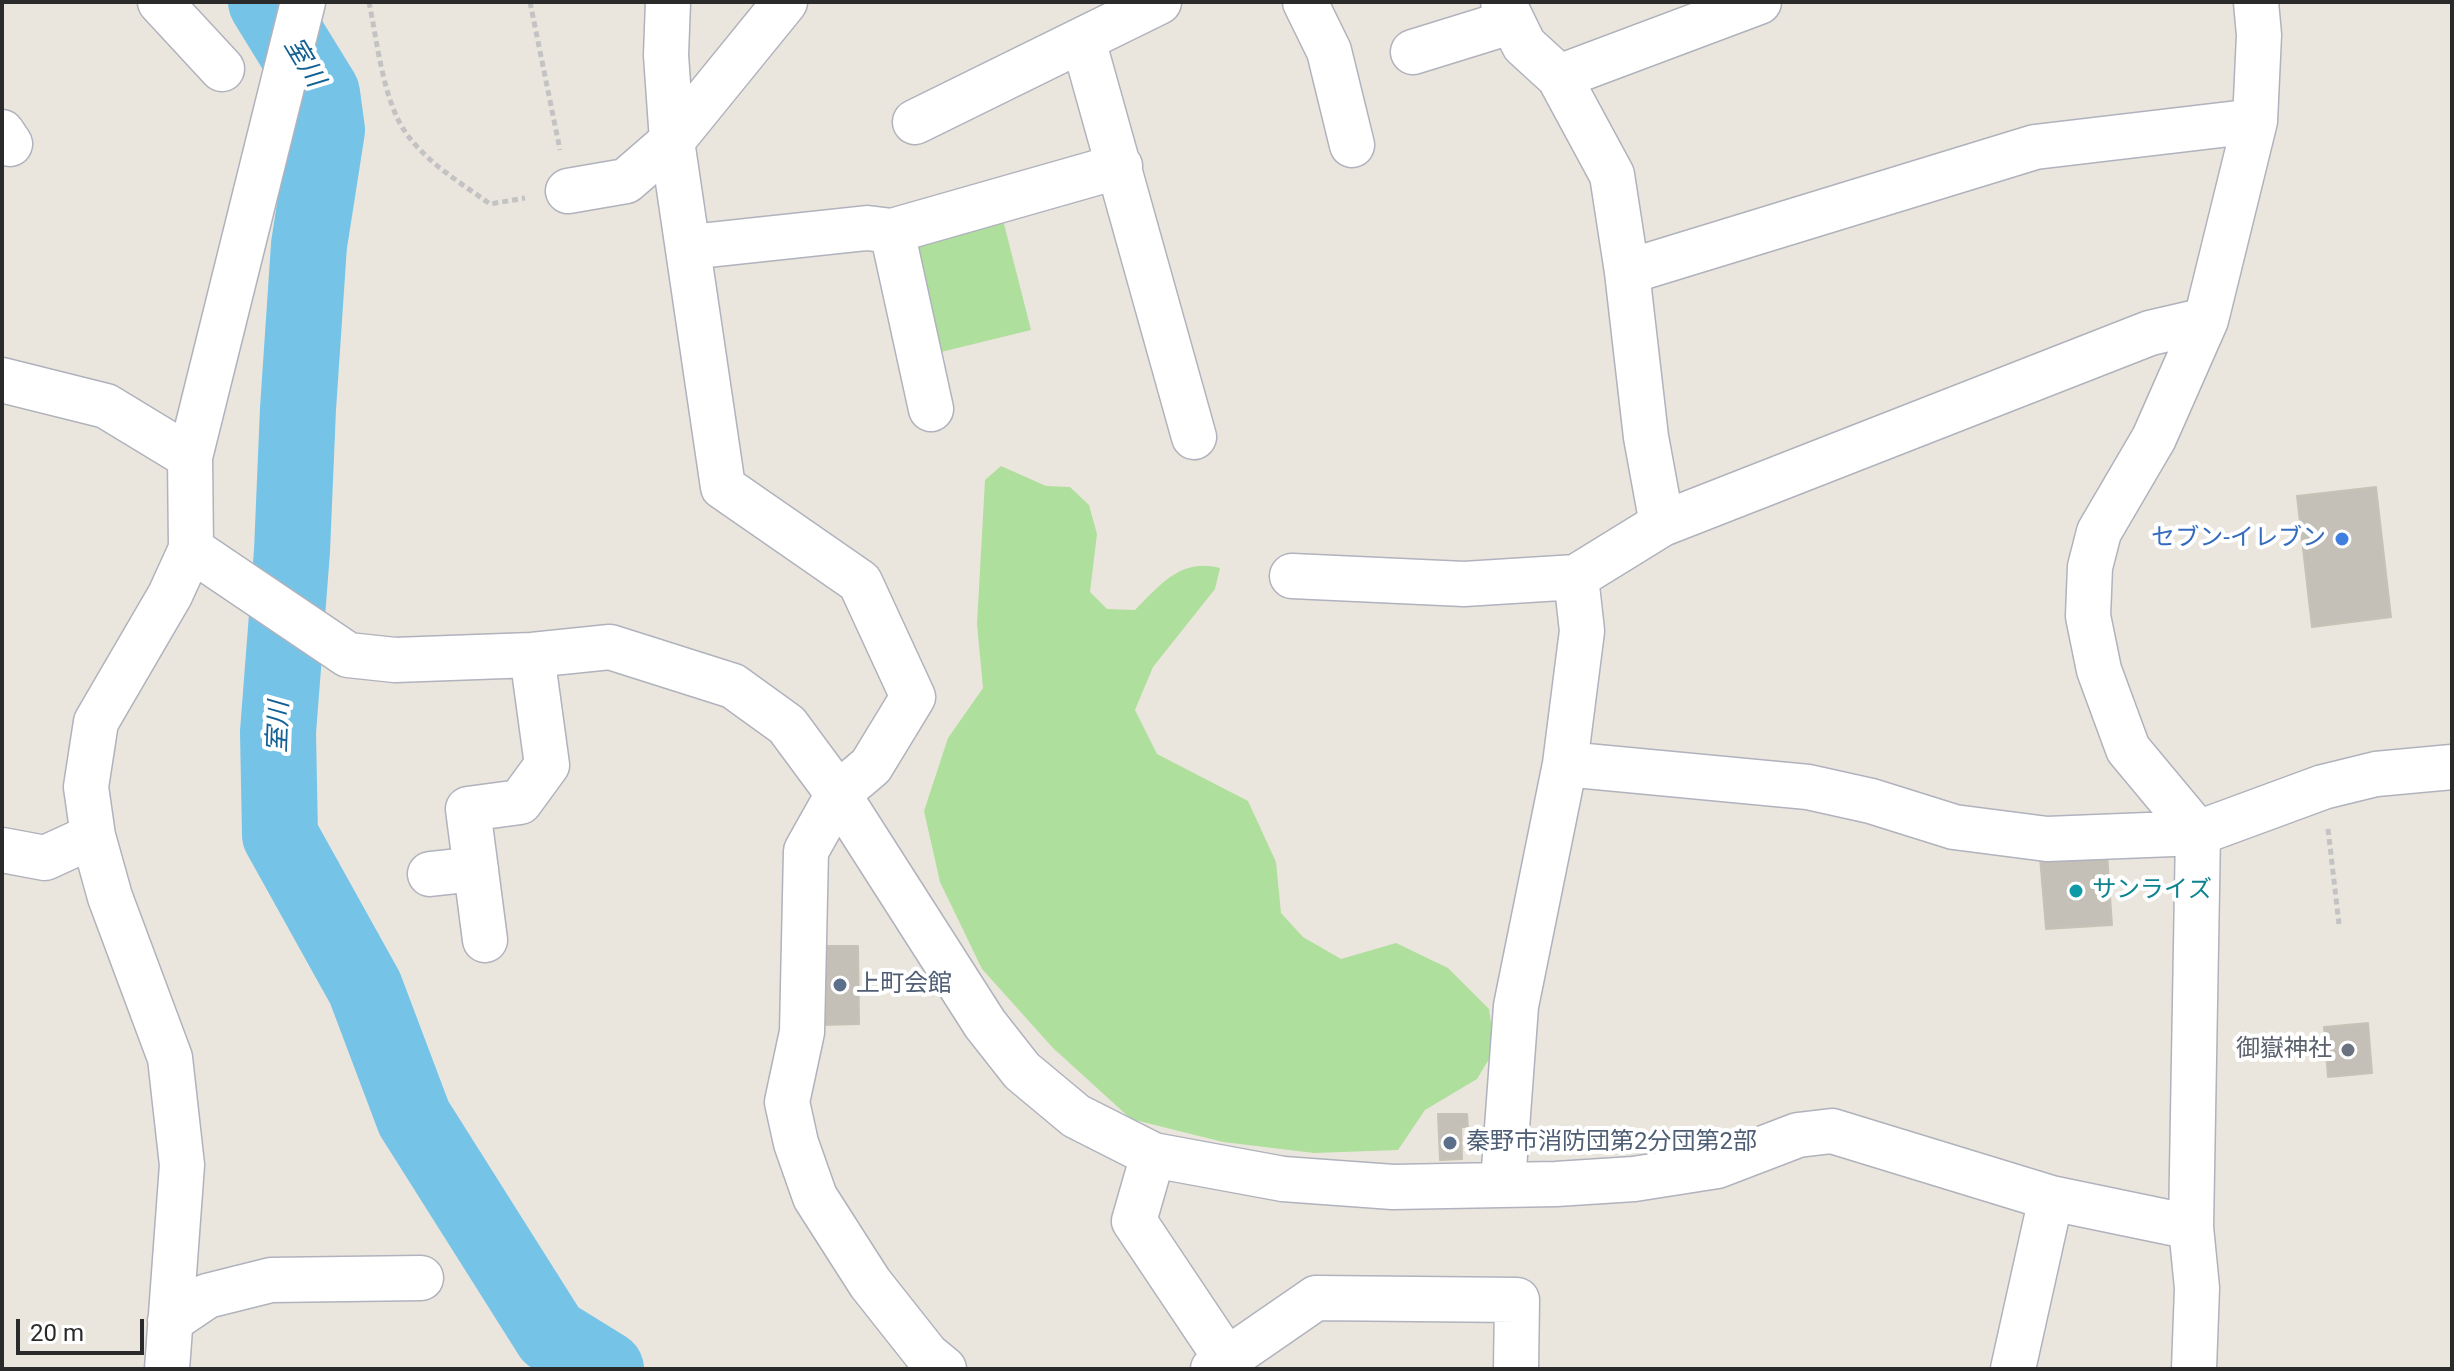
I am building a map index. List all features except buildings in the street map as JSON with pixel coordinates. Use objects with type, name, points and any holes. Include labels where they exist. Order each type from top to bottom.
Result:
[{"type":"street","points":[[160,2],[222,69]]},
{"type":"street","points":[[167,1369],[182,1165],[170,1058],[110,897],[93,836],[86,787],[96,722],[170,595],[191,549],[190,457],[303,2]]},
{"type":"street","points":[[668,2],[666,55],[672,141],[723,487],[860,582],[913,697],[871,766],[838,794],[806,851],[802,1032],[787,1102],[796,1143],[815,1197],[870,1283],[927,1355],[944,1369]]},
{"type":"street","points":[[568,191],[626,181],[672,141],[785,2]]},
{"type":"street","points":[[915,122],[1159,2]]},
{"type":"street","points":[[1305,2],[1329,51],[1352,145]]},
{"type":"street","points":[[1559,77],[1759,2]]},
{"type":"street","points":[[2194,1369],[2197,1288],[2191,1227],[2198,833],[2128,749],[2099,670],[2088,616],[2090,567],[2099,532],[2154,438],[2206,320],[2255,121],[2259,35],[2256,2]]},
{"type":"street","points":[[1413,52],[1507,12],[1524,45],[1559,77],[1612,175],[1646,437],[1662,524]]},
{"type":"street","points":[[1083,40],[1194,437]]},
{"type":"street","points":[[1627,272],[2035,147],[2255,121]]},
{"type":"street","points":[[690,247],[867,228],[892,231],[1120,166]]},
{"type":"street","points":[[892,231],[931,409]]},
{"type":"street","points":[[1292,576],[1464,584],[1576,577],[1662,524],[2150,333],[2206,320]]},
{"type":"street","points":[[2,380],[106,406],[190,457]]},
{"type":"street","points":[[191,549],[246,583],[348,655],[395,660],[532,655],[610,647],[733,686],[787,725],[838,794],[985,1024],[1022,1071],[1076,1116],[1153,1155],[1283,1179],[1393,1187],[1503,1182],[1556,1184],[1634,1179],[1717,1166],[1798,1135],[1832,1131],[2051,1198],[2191,1227]]},
{"type":"street","points":[[1503,1182],[1516,1006],[1565,764],[1582,631],[1576,577]]},
{"type":"street","points":[[485,940],[468,809],[520,802],[547,765],[532,655]]},
{"type":"street","points":[[1565,764],[1808,787],[1871,801],[1954,827],[2047,839],[2198,833],[2323,787],[2376,774],[2452,767]]},
{"type":"street","points":[[2,850],[45,858],[93,836]]},
{"type":"street","points":[[430,874],[476,869]]},
{"type":"street","points":[[1153,1155],[1134,1221],[1224,1366],[1316,1298],[1517,1300],[1516,1369]]},
{"type":"street","points":[[2013,1369],[2051,1198]]},
{"type":"street","points":[[170,1321],[207,1296],[271,1280],[421,1278]]},
{"type":"path","points":[[369,2],[378,54],[404,131],[429,159],[490,204]]},
{"type":"path","points":[[530,2],[568,191]]},
{"type":"path","points":[[2323,787],[2339,924]]},
{"type":"green space","points":[[1002,216],[1031,330],[937,353],[912,251],[923,236]]},
{"type":"green space","points":[[1001,466],[1046,486],[1070,487],[1089,505],[1097,534],[1090,592],[1107,609],[1135,610],[1163,583],[1183,570],[1206,566],[1220,568],[1215,589],[1153,667],[1135,710],[1157,754],[1248,801],[1276,862],[1281,913],[1303,937],[1341,959],[1396,943],[1448,968],[1489,1009],[1495,1049],[1477,1079],[1425,1110],[1398,1150],[1314,1153],[1223,1142],[1131,1119],[1053,1048],[982,969],[940,882],[924,811],[948,738],[983,688],[977,624],[985,480]]},
{"type":"waterway","name":"室川","points":[[266,2],[322,93],[327,130],[309,245],[298,409],[292,551],[278,732],[280,835],[365,988],[414,1118],[551,1335],[606,1369]]},
{"type":"place","name":"セブン-イレブン","points":[[2342,539]]},
{"type":"place","name":"サンライズ","points":[[2076,891]]},
{"type":"place","name":"上町会館","points":[[840,985]]},
{"type":"place","name":"御嶽神社","points":[[2348,1050]]},
{"type":"place","name":"秦野市消防団第2分団第2部","points":[[1450,1143]]}]
